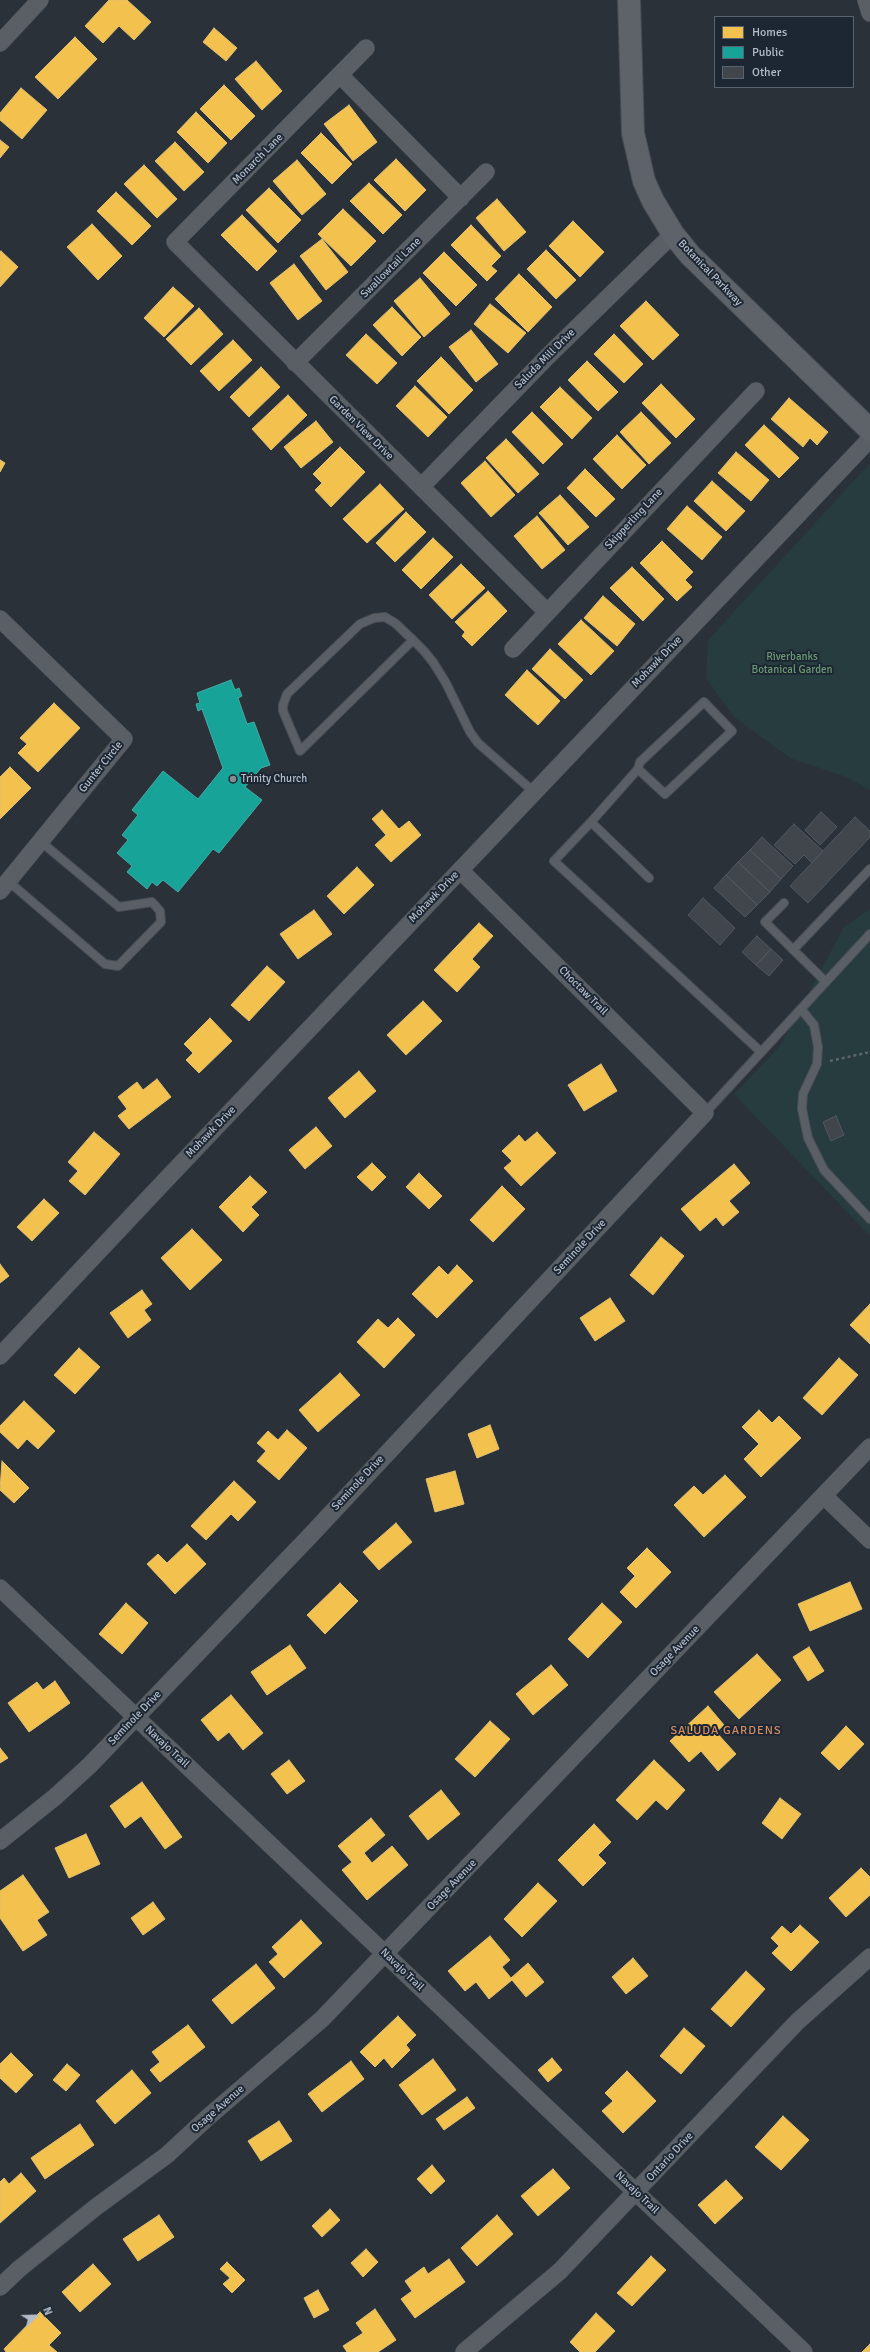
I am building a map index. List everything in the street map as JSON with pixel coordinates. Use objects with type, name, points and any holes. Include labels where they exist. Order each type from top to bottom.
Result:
[{"type":"street","points":[[0,43],[40,0]]},
{"type":"street","name":"Botanical Parkway","points":[[628,0],[633,133],[644,181],[653,201],[673,234],[690,255],[870,430]]},
{"type":"street","points":[[866,0],[870,14]]},
{"type":"street","name":"Monarch Lane","points":[[175,242],[341,76],[366,48]]},
{"type":"street","points":[[341,76],[461,198]]},
{"type":"street","name":"Swallowtail Lane","points":[[295,363],[486,172]]},
{"type":"street","name":"Saluda Mill Drive","points":[[421,487],[546,358],[673,234]]},
{"type":"street","name":"Garden View Drive","points":[[175,242],[547,612]]},
{"type":"street","name":"Skipperling Lane","points":[[513,649],[756,392]]},
{"type":"street","name":"Mohawk Drive","points":[[0,1356],[870,439]]},
{"type":"street","name":"Gunter Circle","points":[[0,619],[124,739],[4,886]]},
{"type":"street","name":"Choctaw Trail","points":[[460,870],[705,1113]]},
{"type":"street","name":"Seminole Drive","points":[[0,1841],[67,1786],[135,1717],[309,1537],[705,1113]]},
{"type":"street","name":"Osage Avenue","points":[[0,2287],[19,2269],[96,2207],[167,2155],[207,2118],[322,2019],[386,1954],[870,1447]]},
{"type":"street","points":[[824,1496],[870,1540]]},
{"type":"street","name":"Navajo Trail","points":[[0,1588],[804,2352]]},
{"type":"street","name":"Ontario Drive","points":[[464,2352],[560,2271],[636,2193],[797,2022],[870,1956]]},
{"type":"lane","points":[[413,640],[300,751],[283,711],[283,705],[288,694],[360,624],[366,620],[385,618],[395,623],[413,640],[441,672],[464,722],[478,743],[534,792]]},
{"type":"lane","points":[[639,766],[665,794],[732,731],[704,702],[639,766],[591,822],[554,861],[761,1052]]},
{"type":"lane","points":[[591,822],[649,878]]},
{"type":"lane","points":[[4,886],[105,964],[118,966],[161,922],[160,911],[152,902],[118,907],[40,841]]},
{"type":"lane","points":[[793,950],[870,869]]},
{"type":"lane","points":[[784,903],[765,922],[826,982]]},
{"type":"lane","points":[[705,1113],[870,934]]},
{"type":"lane","points":[[801,1009],[814,1025],[818,1047],[817,1064],[803,1094],[802,1109],[808,1138],[815,1156],[824,1170],[870,1219]]},
{"type":"path","points":[[817,1064],[870,1052]]},
{"type":"green space","name":"Riverbanks Botanical Garden","points":[[870,463],[870,790],[849,778],[790,758],[734,717],[706,678],[708,640]]},
{"type":"green space","points":[[870,909],[870,1236],[734,1094],[780,1046],[844,927]]},
{"type":"building: Homes","points":[[109,0],[127,0],[151,22],[134,40],[119,26],[103,43],[85,26]]},
{"type":"building: Homes","points":[[214,28],[237,48],[226,61],[203,42]]},
{"type":"building: Homes","points":[[75,37],[97,59],[58,99],[35,77]]},
{"type":"building: Homes","points":[[256,61],[282,91],[262,110],[235,79]]},
{"type":"building: Homes","points":[[224,85],[255,116],[231,140],[200,109]]},
{"type":"building: Homes","points":[[21,88],[47,110],[22,139],[0,120],[0,113]]},
{"type":"building: Homes","points":[[349,105],[377,142],[353,161],[324,124]]},
{"type":"building: Homes","points":[[196,112],[227,143],[208,163],[177,132]]},
{"type":"building: Homes","points":[[321,133],[352,164],[332,184],[301,153]]},
{"type":"building: Homes","points":[[0,140],[9,147],[0,158]]},
{"type":"building: Homes","points":[[175,142],[204,172],[184,191],[155,161]]},
{"type":"building: Homes","points":[[396,159],[426,190],[405,211],[374,180]]},
{"type":"building: Homes","points":[[297,160],[326,194],[302,215],[273,181]]},
{"type":"building: Homes","points":[[144,165],[177,199],[157,218],[124,184]]},
{"type":"building: Homes","points":[[369,183],[402,215],[383,234],[350,201]]},
{"type":"building: Homes","points":[[269,188],[301,220],[278,243],[246,210]]},
{"type":"building: Homes","points":[[116,192],[151,226],[132,245],[97,211]]},
{"type":"building: Homes","points":[[497,199],[526,232],[504,251],[476,218]]},
{"type":"building: Homes","points":[[343,209],[376,241],[351,266],[318,234]]},
{"type":"building: Homes","points":[[242,215],[277,251],[257,271],[221,235]]},
{"type":"building: Homes","points":[[573,221],[604,252],[580,277],[549,246]]},
{"type":"building: Homes","points":[[92,224],[122,256],[98,280],[67,247]]},
{"type":"building: Homes","points":[[471,225],[501,256],[491,266],[497,271],[487,281],[451,245]]},
{"type":"building: Homes","points":[[322,239],[348,272],[326,290],[300,256]]},
{"type":"building: Homes","points":[[546,250],[576,280],[556,299],[527,269]]},
{"type":"building: Homes","points":[[1,251],[18,267],[0,287],[0,252]]},
{"type":"building: Homes","points":[[444,252],[477,285],[456,306],[423,273]]},
{"type":"building: Homes","points":[[294,264],[322,301],[298,320],[270,283]]},
{"type":"building: Homes","points":[[519,274],[552,307],[528,332],[495,299]]},
{"type":"building: Homes","points":[[420,278],[450,314],[424,337],[394,301]]},
{"type":"building: Homes","points":[[173,287],[194,306],[164,337],[144,318]]},
{"type":"building: Homes","points":[[646,301],[679,335],[653,360],[620,326]]},
{"type":"building: Homes","points":[[490,304],[526,333],[508,353],[474,324]]},
{"type":"building: Homes","points":[[392,307],[421,337],[402,356],[373,325]]},
{"type":"building: Homes","points":[[199,308],[223,334],[191,365],[166,339]]},
{"type":"building: Homes","points":[[471,330],[498,364],[476,382],[449,347]]},
{"type":"building: Homes","points":[[366,334],[397,363],[377,384],[346,355]]},
{"type":"building: Homes","points":[[614,334],[643,364],[624,383],[594,354]]},
{"type":"building: Homes","points":[[233,340],[252,360],[219,391],[200,371]]},
{"type":"building: Homes","points":[[441,357],[473,390],[449,414],[417,381]]},
{"type":"building: Homes","points":[[587,361],[618,392],[598,411],[568,380]]},
{"type":"building: Homes","points":[[261,367],[280,387],[249,417],[230,397]]},
{"type":"building: Homes","points":[[661,384],[695,419],[676,438],[642,403]]},
{"type":"building: Homes","points":[[415,386],[447,417],[428,437],[396,406]]},
{"type":"building: Homes","points":[[560,387],[592,418],[572,439],[540,407]]},
{"type":"building: Homes","points":[[288,395],[307,415],[271,450],[252,429]]},
{"type":"building: Homes","points":[[789,398],[828,432],[817,445],[810,438],[803,447],[771,419]]},
{"type":"building: Homes","points":[[532,412],[563,444],[543,464],[512,432]]},
{"type":"building: Homes","points":[[641,412],[671,443],[649,464],[620,432]]},
{"type":"building: Homes","points":[[316,421],[333,442],[301,468],[284,447]]},
{"type":"building: Homes","points":[[764,425],[799,458],[779,478],[745,445]]},
{"type":"building: Homes","points":[[617,435],[646,465],[622,489],[593,459]]},
{"type":"building: Homes","points":[[506,439],[539,474],[518,493],[486,458]]},
{"type":"building: Homes","points":[[340,447],[365,472],[331,507],[315,490],[322,483],[313,474]]},
{"type":"building: Homes","points":[[736,452],[769,480],[751,501],[718,473]]},
{"type":"building: Homes","points":[[0,460],[5,463],[0,472]]},
{"type":"building: Homes","points":[[485,461],[515,495],[491,517],[461,483]]},
{"type":"building: Homes","points":[[585,469],[615,499],[596,517],[567,488]]},
{"type":"building: Homes","points":[[712,481],[745,511],[726,531],[694,501]]},
{"type":"building: Homes","points":[[380,484],[404,509],[367,543],[343,519]]},
{"type":"building: Homes","points":[[560,495],[589,527],[568,545],[539,513]]},
{"type":"building: Homes","points":[[687,506],[722,537],[702,560],[667,529]]},
{"type":"building: Homes","points":[[406,512],[426,532],[395,562],[376,543]]},
{"type":"building: Homes","points":[[537,516],[565,550],[542,569],[514,536]]},
{"type":"building: Homes","points":[[433,538],[453,557],[421,589],[402,570]]},
{"type":"building: Homes","points":[[662,541],[693,572],[685,580],[692,587],[677,601],[640,563]]},
{"type":"building: Homes","points":[[461,564],[485,588],[452,619],[429,595]]},
{"type":"building: Homes","points":[[632,567],[664,599],[643,621],[610,588]]},
{"type":"building: Homes","points":[[488,591],[507,611],[472,646],[462,636],[465,632],[455,622]]},
{"type":"building: Homes","points":[[603,596],[635,624],[617,646],[584,618]]},
{"type":"building: Homes","points":[[581,620],[614,651],[591,675],[558,644]]},
{"type":"building: Homes","points":[[550,649],[583,680],[565,699],[532,669]]},
{"type":"building: Homes","points":[[527,670],[560,701],[538,725],[505,695]]},
{"type":"building: Homes","points":[[54,703],[80,728],[38,772],[18,753],[27,744],[20,738]]},
{"type":"building: Homes","points":[[10,767],[31,788],[0,819],[0,777]]},
{"type":"building: Homes","points":[[382,810],[399,829],[409,821],[421,835],[391,862],[375,845],[386,835],[372,819]]},
{"type":"building: Homes","points":[[357,867],[374,885],[344,914],[327,896]]},
{"type":"building: Homes","points":[[314,910],[332,934],[298,959],[280,934]]},
{"type":"building: Homes","points":[[479,923],[493,936],[472,959],[480,967],[457,992],[434,970]]},
{"type":"building: Homes","points":[[267,966],[285,982],[249,1021],[231,1005]]},
{"type":"building: Homes","points":[[423,1001],[442,1021],[406,1055],[387,1035]]},
{"type":"building: Homes","points":[[210,1018],[232,1041],[199,1073],[186,1060],[193,1053],[184,1044]]},
{"type":"building: Homes","points":[[601,1064],[617,1091],[584,1111],[568,1085]]},
{"type":"building: Homes","points":[[359,1071],[376,1091],[345,1118],[328,1098]]},
{"type":"building: Homes","points":[[157,1079],[171,1097],[129,1129],[118,1116],[127,1109],[118,1097],[137,1082],[143,1090]]},
{"type":"building: Homes","points":[[316,1127],[332,1146],[305,1169],[289,1150]]},
{"type":"building: Homes","points":[[94,1132],[120,1154],[85,1195],[69,1181],[78,1171],[68,1162]]},
{"type":"building: Homes","points":[[537,1132],[556,1153],[521,1186],[504,1168],[512,1161],[502,1151],[519,1135],[525,1142]]},
{"type":"building: Homes","points":[[372,1163],[386,1177],[372,1191],[357,1177]]},
{"type":"building: Homes","points":[[734,1164],[750,1183],[729,1201],[739,1212],[723,1226],[716,1217],[700,1231],[681,1209]]},
{"type":"building: Homes","points":[[419,1173],[442,1196],[429,1209],[406,1187]]},
{"type":"building: Homes","points":[[250,1176],[267,1192],[251,1207],[259,1215],[243,1232],[219,1207]]},
{"type":"building: Homes","points":[[502,1186],[525,1209],[493,1242],[470,1220]]},
{"type":"building: Homes","points":[[44,1199],[59,1213],[32,1241],[17,1227]]},
{"type":"building: Homes","points":[[192,1229],[222,1260],[190,1290],[161,1258]]},
{"type":"building: Homes","points":[[661,1237],[684,1256],[653,1295],[630,1275]]},
{"type":"building: Homes","points":[[0,1264],[9,1276],[0,1283]]},
{"type":"building: Homes","points":[[457,1265],[473,1281],[437,1318],[412,1294],[439,1266],[448,1275]]},
{"type":"building: Homes","points":[[142,1290],[152,1304],[144,1310],[151,1320],[128,1338],[110,1313]]},
{"type":"building: Homes","points":[[610,1298],[625,1321],[595,1341],[580,1318]]},
{"type":"building: Homes","points":[[870,1304],[870,1344],[850,1325]]},
{"type":"building: Homes","points":[[398,1318],[415,1335],[384,1368],[357,1342],[378,1319],[388,1328]]},
{"type":"building: Homes","points":[[79,1348],[100,1367],[75,1394],[54,1375]]},
{"type":"building: Homes","points":[[839,1358],[858,1375],[822,1415],[803,1398]]},
{"type":"building: Homes","points":[[340,1373],[360,1395],[318,1432],[299,1410]]},
{"type":"building: Homes","points":[[24,1401],[55,1431],[38,1449],[27,1439],[18,1449],[0,1432],[0,1426]]},
{"type":"building: Homes","points":[[759,1410],[772,1423],[779,1416],[801,1438],[761,1477],[744,1459],[759,1444],[742,1427]]},
{"type":"building: Homes","points":[[490,1425],[499,1449],[477,1458],[468,1434]]},
{"type":"building: Homes","points":[[287,1430],[307,1448],[279,1480],[257,1461],[266,1451],[257,1443],[268,1431],[278,1440]]},
{"type":"building: Homes","points":[[2,1461],[29,1488],[14,1503],[0,1490]]},
{"type":"building: Homes","points":[[455,1471],[464,1504],[435,1512],[426,1479]]},
{"type":"building: Homes","points":[[725,1475],[746,1497],[704,1537],[674,1505],[694,1486],[703,1495]]},
{"type":"building: Homes","points":[[234,1481],[256,1502],[238,1521],[231,1514],[206,1540],[191,1526]]},
{"type":"building: Homes","points":[[396,1523],[412,1542],[379,1570],[363,1552]]},
{"type":"building: Homes","points":[[187,1544],[206,1564],[175,1594],[147,1564],[158,1554],[167,1563]]},
{"type":"building: Homes","points":[[647,1548],[671,1572],[636,1608],[620,1592],[635,1576],[627,1568]]},
{"type":"building: Homes","points":[[850,1582],[862,1609],[810,1631],[798,1604]]},
{"type":"building: Homes","points":[[340,1583],[358,1601],[325,1634],[307,1615]]},
{"type":"building: Homes","points":[[126,1603],[148,1623],[122,1654],[99,1634]]},
{"type":"building: Homes","points":[[602,1603],[622,1622],[588,1658],[568,1639]]},
{"type":"building: Homes","points":[[290,1645],[306,1668],[267,1695],[251,1672]]},
{"type":"building: Homes","points":[[809,1647],[824,1671],[808,1681],[793,1657]]},
{"type":"building: Homes","points":[[757,1654],[781,1680],[739,1719],[714,1692]]},
{"type":"building: Homes","points":[[551,1665],[568,1685],[533,1715],[516,1694]]},
{"type":"building: Homes","points":[[55,1681],[70,1703],[29,1732],[8,1703],[37,1682],[43,1690]]},
{"type":"building: Homes","points":[[231,1695],[263,1733],[243,1750],[229,1732],[218,1741],[201,1720]]},
{"type":"building: Homes","points":[[708,1706],[724,1725],[716,1732],[736,1754],[718,1771],[701,1751],[689,1762],[670,1741]]},
{"type":"building: Homes","points":[[490,1721],[510,1739],[475,1777],[455,1759]]},
{"type":"building: Homes","points":[[846,1726],[864,1744],[839,1770],[821,1753]]},
{"type":"building: Homes","points":[[0,1748],[8,1758],[0,1763]]},
{"type":"building: Homes","points":[[289,1760],[305,1781],[287,1794],[271,1774]]},
{"type":"building: Homes","points":[[654,1760],[685,1790],[667,1810],[656,1800],[637,1820],[616,1800]]},
{"type":"building: Homes","points":[[142,1782],[182,1837],[165,1849],[141,1816],[125,1828],[110,1806]]},
{"type":"building: Homes","points":[[441,1790],[460,1814],[428,1840],[409,1816]]},
{"type":"building: Homes","points":[[780,1798],[801,1814],[782,1839],[762,1823]]},
{"type":"building: Homes","points":[[371,1818],[385,1835],[364,1853],[372,1863],[392,1846],[408,1865],[367,1900],[342,1870],[352,1862],[338,1846]]},
{"type":"building: Homes","points":[[594,1824],[611,1842],[598,1855],[606,1863],[583,1886],[558,1860]]},
{"type":"building: Homes","points":[[86,1834],[100,1864],[69,1878],[55,1848]]},
{"type":"building: Homes","points":[[861,1868],[870,1877],[870,1895],[846,1917],[829,1898]]},
{"type":"building: Homes","points":[[23,1875],[49,1912],[37,1920],[47,1935],[23,1951],[0,1918],[0,1891]]},
{"type":"building: Homes","points":[[538,1883],[557,1901],[522,1937],[504,1919]]},
{"type":"building: Homes","points":[[153,1902],[165,1919],[143,1935],[131,1918]]},
{"type":"building: Homes","points":[[301,1920],[322,1943],[284,1978],[269,1962],[278,1954],[272,1947]]},
{"type":"building: Homes","points":[[800,1925],[819,1942],[791,1971],[772,1953],[779,1946],[771,1938],[782,1926],[791,1934]]},
{"type":"building: Homes","points":[[490,1936],[510,1960],[502,1967],[511,1978],[528,1963],[544,1982],[526,1997],[512,1980],[489,1999],[476,1982],[465,1991],[448,1971]]},
{"type":"building: Homes","points":[[633,1958],[648,1976],[626,1994],[612,1977]]},
{"type":"building: Homes","points":[[256,1964],[275,1988],[232,2024],[212,2000]]},
{"type":"building: Homes","points":[[746,1971],[765,1989],[731,2027],[711,2009]]},
{"type":"building: Homes","points":[[398,2016],[416,2035],[406,2045],[410,2050],[392,2068],[384,2058],[375,2067],[360,2052]]},
{"type":"building: Homes","points":[[188,2025],[205,2047],[160,2082],[150,2070],[160,2062],[152,2052]]},
{"type":"building: Homes","points":[[684,2028],[705,2046],[681,2074],[660,2056]]},
{"type":"building: Homes","points":[[11,2053],[33,2075],[16,2093],[0,2078],[0,2064]]},
{"type":"building: Homes","points":[[552,2058],[562,2070],[548,2082],[538,2070]]},
{"type":"building: Homes","points":[[433,2059],[456,2090],[422,2115],[399,2085]]},
{"type":"building: Homes","points":[[351,2061],[364,2079],[322,2112],[308,2094]]},
{"type":"building: Homes","points":[[67,2064],[80,2075],[66,2091],[53,2080]]},
{"type":"building: Homes","points":[[132,2070],[151,2093],[115,2124],[96,2101]]},
{"type":"building: Homes","points":[[627,2071],[656,2101],[623,2133],[602,2111],[613,2101],[605,2093]]},
{"type":"building: Homes","points":[[467,2097],[475,2108],[444,2130],[436,2119]]},
{"type":"building: Homes","points":[[783,2116],[809,2140],[781,2170],[755,2147]]},
{"type":"building: Homes","points":[[279,2121],[292,2141],[261,2161],[248,2141]]},
{"type":"building: Homes","points":[[80,2124],[94,2145],[45,2179],[31,2158]]},
{"type":"building: Homes","points":[[432,2165],[445,2181],[431,2194],[417,2179]]},
{"type":"building: Homes","points":[[553,2169],[570,2188],[538,2216],[521,2196]]},
{"type":"building: Homes","points":[[21,2173],[36,2191],[0,2223],[0,2182],[4,2178],[9,2184]]},
{"type":"building: Homes","points":[[726,2180],[743,2198],[715,2224],[698,2205]]},
{"type":"building: Homes","points":[[330,2209],[340,2220],[322,2237],[312,2226]]},
{"type":"building: Homes","points":[[159,2215],[174,2237],[138,2261],[123,2239]]},
{"type":"building: Homes","points":[[497,2215],[513,2234],[477,2266],[461,2248]]},
{"type":"building: Homes","points":[[366,2249],[378,2262],[363,2277],[351,2263]]},
{"type":"building: Homes","points":[[651,2256],[666,2270],[632,2306],[617,2293]]},
{"type":"building: Homes","points":[[449,2259],[465,2282],[415,2318],[401,2299],[412,2291],[405,2281],[424,2267],[428,2274]]},
{"type":"building: Homes","points":[[227,2262],[245,2280],[232,2293],[223,2284],[230,2278],[220,2269]]},
{"type":"building: Homes","points":[[93,2264],[111,2284],[80,2312],[62,2292]]},
{"type":"building: Homes","points":[[318,2290],[329,2310],[314,2318],[304,2298]]},
{"type":"building: Homes","points":[[375,2309],[396,2340],[378,2352],[347,2352],[343,2346],[363,2333],[356,2323]]},
{"type":"building: Homes","points":[[40,2312],[61,2333],[49,2345],[57,2352],[6,2352],[4,2349]]},
{"type":"building: Homes","points":[[596,2313],[615,2331],[595,2352],[580,2352],[570,2342]]},
{"type":"building: Homes","points":[[870,2344],[870,2352],[862,2352]]},
{"type":"building: Public","name":"Trinity Church","points":[[231,680],[235,690],[239,688],[242,696],[238,698],[247,724],[254,722],[270,765],[261,768],[245,787],[262,800],[219,853],[213,849],[178,892],[163,880],[157,886],[152,882],[147,889],[127,872],[132,866],[117,853],[128,840],[122,835],[138,815],[132,810],[163,771],[198,799],[223,768],[202,709],[198,711],[196,704],[200,703],[197,693]]},
{"type":"building: Other","points":[[821,812],[837,827],[820,845],[805,830]]},
{"type":"building: Other","points":[[855,817],[870,831],[870,837],[808,903],[790,886]]},
{"type":"building: Other","points":[[794,824],[823,851],[812,863],[804,855],[795,864],[774,845]]},
{"type":"building: Other","points":[[762,837],[793,866],[781,879],[750,850]]},
{"type":"building: Other","points":[[750,850],[781,879],[770,892],[738,862]]},
{"type":"building: Other","points":[[738,862],[770,892],[757,905],[726,875]]},
{"type":"building: Other","points":[[726,875],[757,905],[745,917],[714,888]]},
{"type":"building: Other","points":[[703,898],[735,928],[720,945],[688,915]]},
{"type":"building: Other","points":[[757,936],[771,949],[756,965],[742,952]]},
{"type":"building: Other","points":[[771,949],[783,960],[769,976],[756,965]]},
{"type":"building: Other","points":[[836,1116],[844,1135],[831,1141],[823,1122]]},
{"type":"place","name":"Trinity Church","points":[[233,779]]},
{"type":"district","name":"SALUDA GARDENS","points":[[726,1731]]}]
